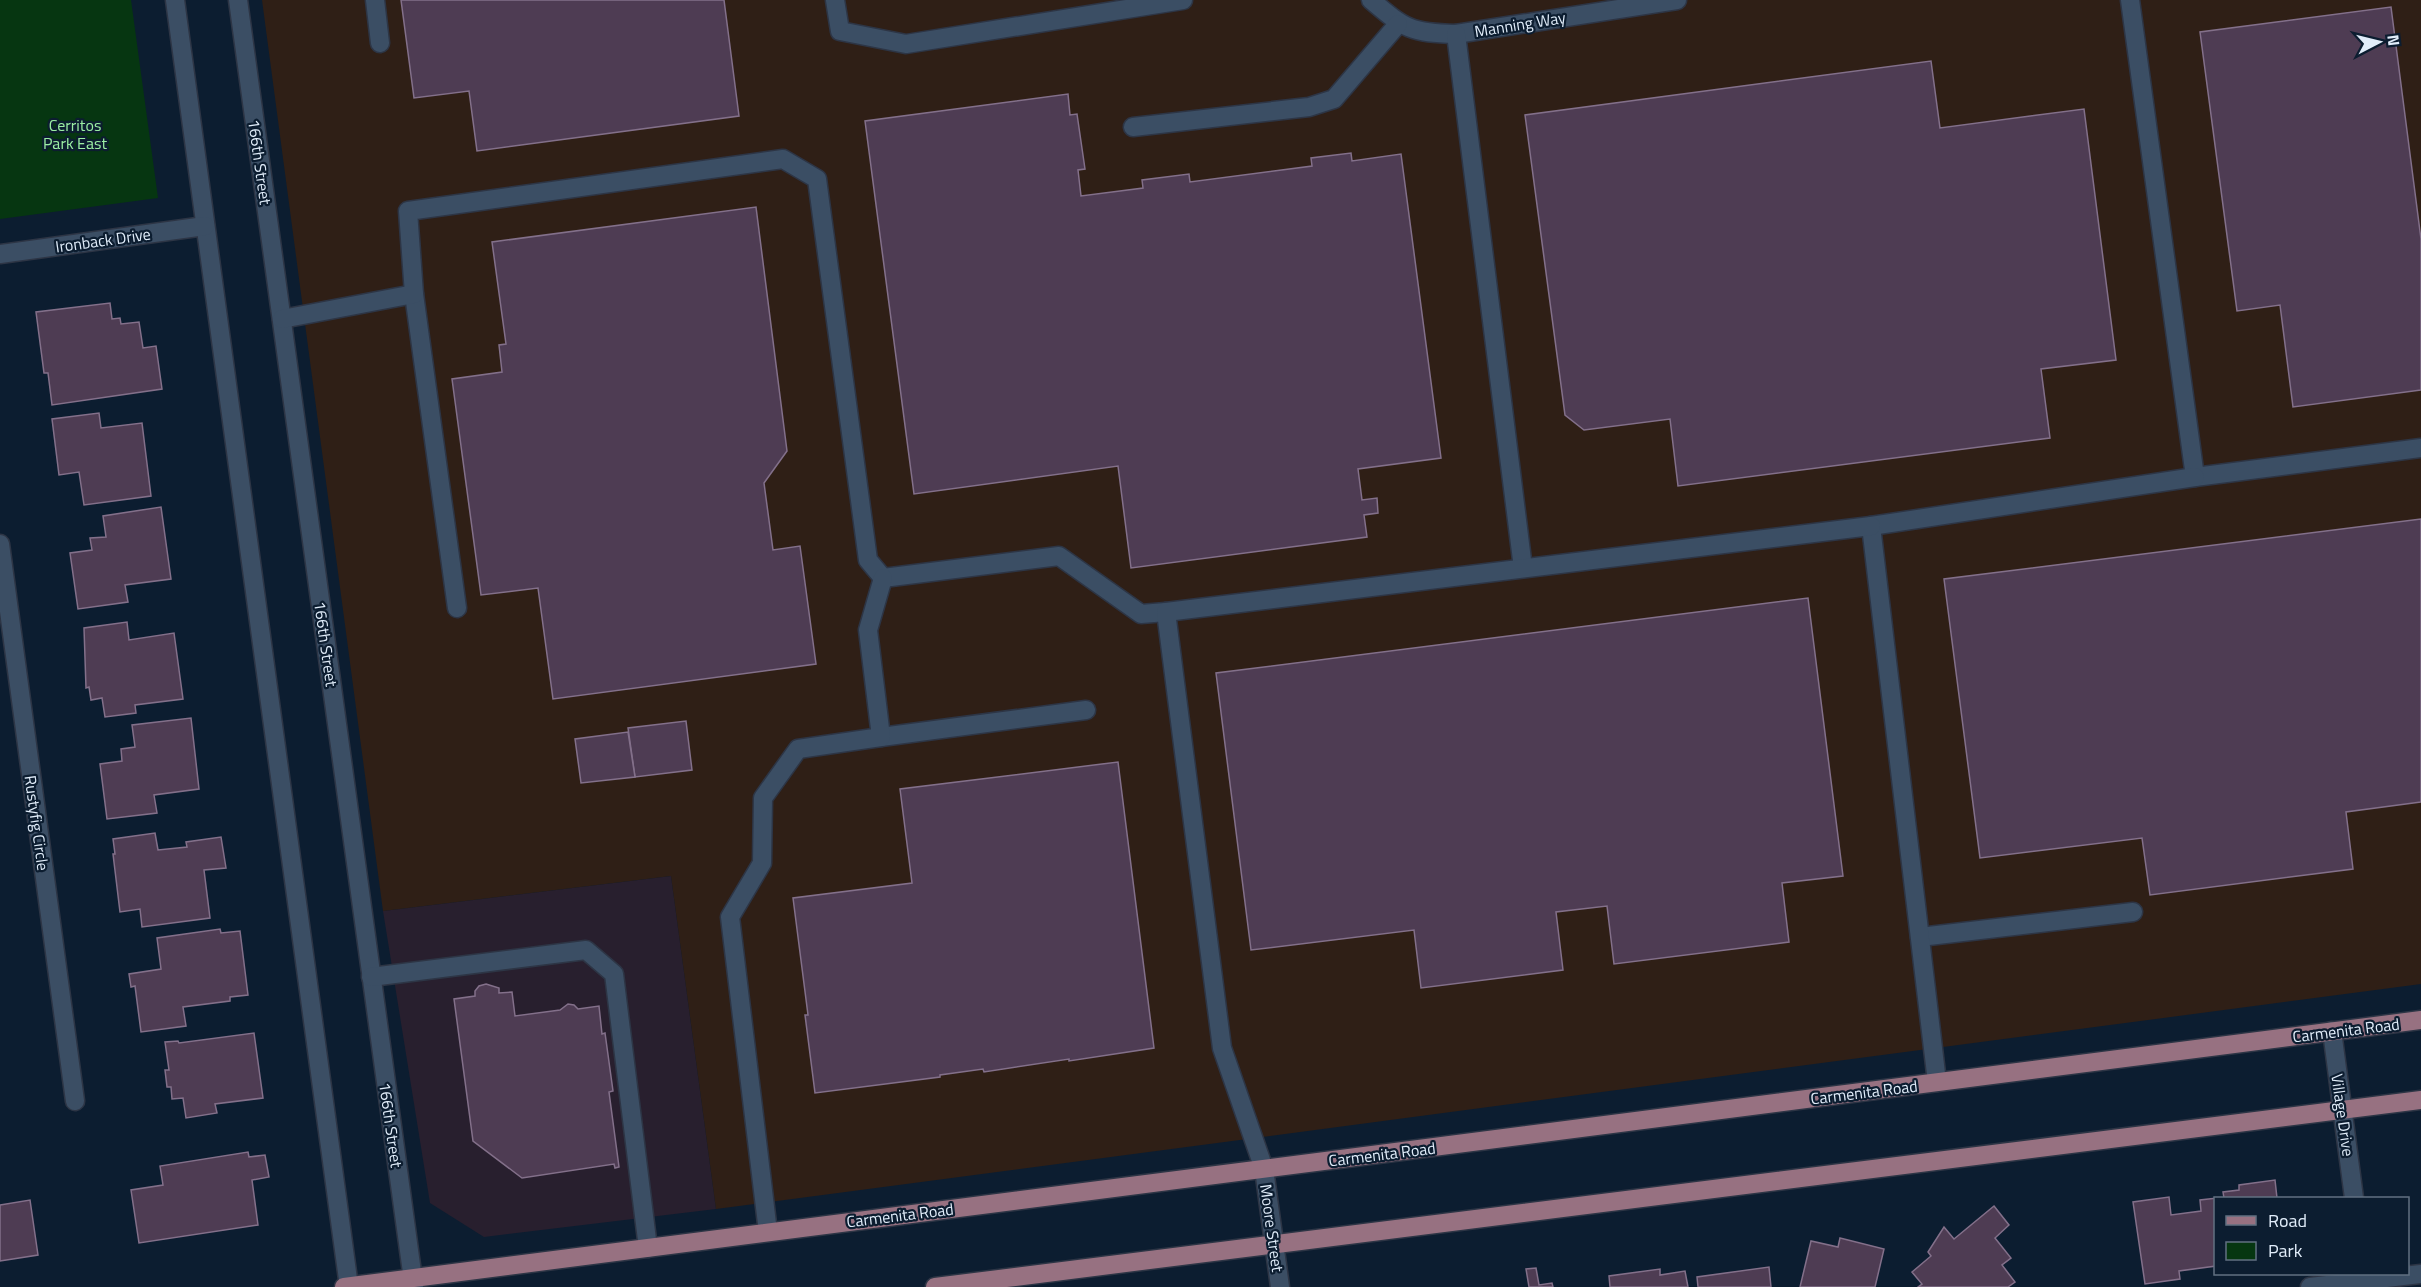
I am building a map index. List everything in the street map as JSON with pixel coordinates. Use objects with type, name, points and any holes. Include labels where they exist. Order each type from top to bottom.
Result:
[{"type":"main road","name":"Carmenita Road","points":[[344,1287],[413,1282],[768,1232],[2421,1020]]},
{"type":"main road","points":[[935,1287],[992,1283],[1274,1244],[2421,1100]]},
{"type":"street","points":[[175,0],[349,1287]]},
{"type":"street","name":"166th Street","points":[[238,0],[413,1282]]},
{"type":"street","points":[[375,0],[380,43]]},
{"type":"street","points":[[835,0],[840,31],[906,44],[1183,0]]},
{"type":"street","points":[[1133,127],[1309,107],[1334,99],[1398,24],[1371,0]]},
{"type":"street","name":"Manning Way","points":[[1398,24],[1423,33],[1456,34],[1677,0]]},
{"type":"street","points":[[2130,0],[2194,477]]},
{"type":"street","points":[[1456,34],[1524,568]]},
{"type":"street","points":[[457,608],[414,294],[408,211],[783,159],[816,178],[868,560],[883,578]]},
{"type":"street","name":"Ironback Drive","points":[[0,254],[205,226]]},
{"type":"street","points":[[282,319],[414,294]]},
{"type":"street","points":[[883,578],[1059,556],[1141,614],[1166,612],[1871,526],[2194,477],[2421,448]]},
{"type":"street","points":[[1871,526],[1937,1082]]},
{"type":"street","name":"Rustyfig Circle","points":[[0,544],[75,1101]]},
{"type":"street","points":[[881,737],[868,630],[883,578]]},
{"type":"street","name":"Moore Street","points":[[1166,612],[1222,1048],[1264,1169],[1280,1287]]},
{"type":"street","points":[[768,1232],[730,917],[762,863],[763,798],[798,749],[1086,710]]},
{"type":"street","points":[[1920,938],[2133,912]]},
{"type":"street","points":[[371,977],[586,950],[614,974],[648,1248]]},
{"type":"street","name":"Village Drive","points":[[2332,1031],[2354,1197]]},
{"type":"street","points":[[2310,1287],[2421,1274]]},
{"type":"shaded area","points":[[262,0],[2421,0],[2421,984],[716,1209],[671,876],[383,911]]},
{"type":"shaded area","points":[[671,876],[716,1209],[484,1237],[430,1203],[383,911]]},
{"type":"green space","name":"Cerritos Park East","points":[[0,0],[131,0],[158,198],[0,219]]},
{"type":"building","points":[[401,0],[724,0],[739,116],[477,151],[469,91],[414,98]]},
{"type":"building","points":[[2391,7],[2421,239],[2421,390],[2293,407],[2280,305],[2237,311],[2200,32]]},
{"type":"building","points":[[1931,61],[1940,128],[2084,109],[2116,360],[2041,369],[2050,438],[1678,486],[1670,419],[1584,430],[1565,415],[1525,115]]},
{"type":"building","points":[[1068,94],[1070,115],[1077,114],[1085,169],[1078,170],[1081,196],[1143,188],[1142,180],[1189,174],[1190,182],[1312,166],[1311,158],[1351,153],[1352,161],[1401,154],[1441,458],[1358,469],[1362,500],[1377,498],[1378,513],[1364,515],[1367,537],[1131,568],[1118,466],[914,494],[865,121]]},
{"type":"building","points":[[756,207],[787,451],[764,483],[773,550],[800,546],[816,664],[553,699],[538,588],[481,595],[452,379],[502,372],[499,345],[506,344],[492,242]]},
{"type":"building","points":[[110,303],[112,319],[120,318],[121,324],[139,322],[143,348],[156,346],[162,389],[52,405],[48,373],[44,373],[36,312]]},
{"type":"building","points":[[99,413],[101,428],[142,423],[151,496],[84,505],[79,472],[59,475],[52,419]]},
{"type":"building","points":[[161,507],[171,579],[125,585],[128,602],[78,609],[70,553],[92,550],[90,538],[106,537],[103,516]]},
{"type":"building","points":[[2421,519],[2421,802],[2346,812],[2353,869],[2150,895],[2142,838],[1980,858],[1944,579]]},
{"type":"building","points":[[1808,598],[1843,876],[1782,883],[1789,942],[1614,964],[1607,906],[1556,912],[1563,970],[1421,988],[1414,930],[1251,950],[1216,673]]},
{"type":"building","points":[[127,622],[129,640],[174,633],[183,699],[135,705],[136,713],[105,717],[102,698],[91,700],[89,687],[86,688],[84,628]]},
{"type":"building","points":[[191,718],[199,789],[154,795],[157,813],[107,819],[100,764],[122,761],[121,749],[135,747],[132,725]]},
{"type":"building","points":[[686,721],[692,770],[635,777],[628,728]]},
{"type":"building","points":[[628,732],[635,777],[581,783],[575,739]]},
{"type":"building","points":[[1118,762],[1154,1048],[815,1093],[793,898],[912,883],[900,789]]},
{"type":"building","points":[[155,833],[158,850],[187,847],[186,842],[221,837],[226,868],[204,870],[210,918],[142,927],[140,909],[120,912],[113,839]]},
{"type":"building","points":[[220,929],[221,933],[240,931],[248,995],[230,997],[230,1001],[183,1007],[186,1026],[141,1032],[135,986],[131,987],[129,974],[161,969],[157,938]]},
{"type":"building","points":[[486,984],[499,988],[499,993],[512,992],[515,1016],[560,1010],[568,1004],[578,1009],[599,1006],[613,1091],[609,1092],[619,1167],[615,1168],[614,1164],[522,1178],[473,1141],[454,999],[475,996],[475,991],[479,986]]},
{"type":"building","points":[[254,1033],[263,1098],[215,1104],[217,1113],[186,1118],[183,1098],[172,1099],[171,1087],[167,1087],[165,1070],[169,1070],[165,1042],[178,1041],[179,1043]]},
{"type":"building","points":[[248,1152],[249,1157],[265,1155],[269,1177],[252,1180],[258,1225],[139,1243],[131,1190],[163,1185],[160,1166]]},
{"type":"building","points":[[2275,1180],[2277,1197],[2224,1197],[2223,1192],[2239,1190],[2239,1185]]},
{"type":"building","points":[[2169,1197],[2171,1215],[2201,1211],[2200,1200],[2214,1198],[2214,1266],[2179,1271],[2180,1279],[2145,1284],[2133,1202]]},
{"type":"building","points":[[30,1200],[38,1255],[0,1261],[0,1205]]},
{"type":"building","points":[[1994,1206],[2009,1225],[1995,1238],[2011,1258],[2002,1265],[2015,1282],[2008,1287],[1918,1287],[1922,1284],[1912,1272],[1931,1256],[1928,1252],[1944,1227],[1954,1239]]},
{"type":"building","points":[[1840,1238],[1884,1249],[1875,1287],[1800,1287],[1811,1241],[1838,1247]]},
{"type":"building","points":[[1769,1267],[1771,1287],[1698,1287],[1697,1277]]},
{"type":"building","points":[[1536,1268],[1539,1285],[1552,1283],[1553,1287],[1529,1287],[1526,1269]]},
{"type":"building","points":[[1660,1269],[1660,1275],[1685,1271],[1688,1287],[1610,1287],[1609,1276]]}]
